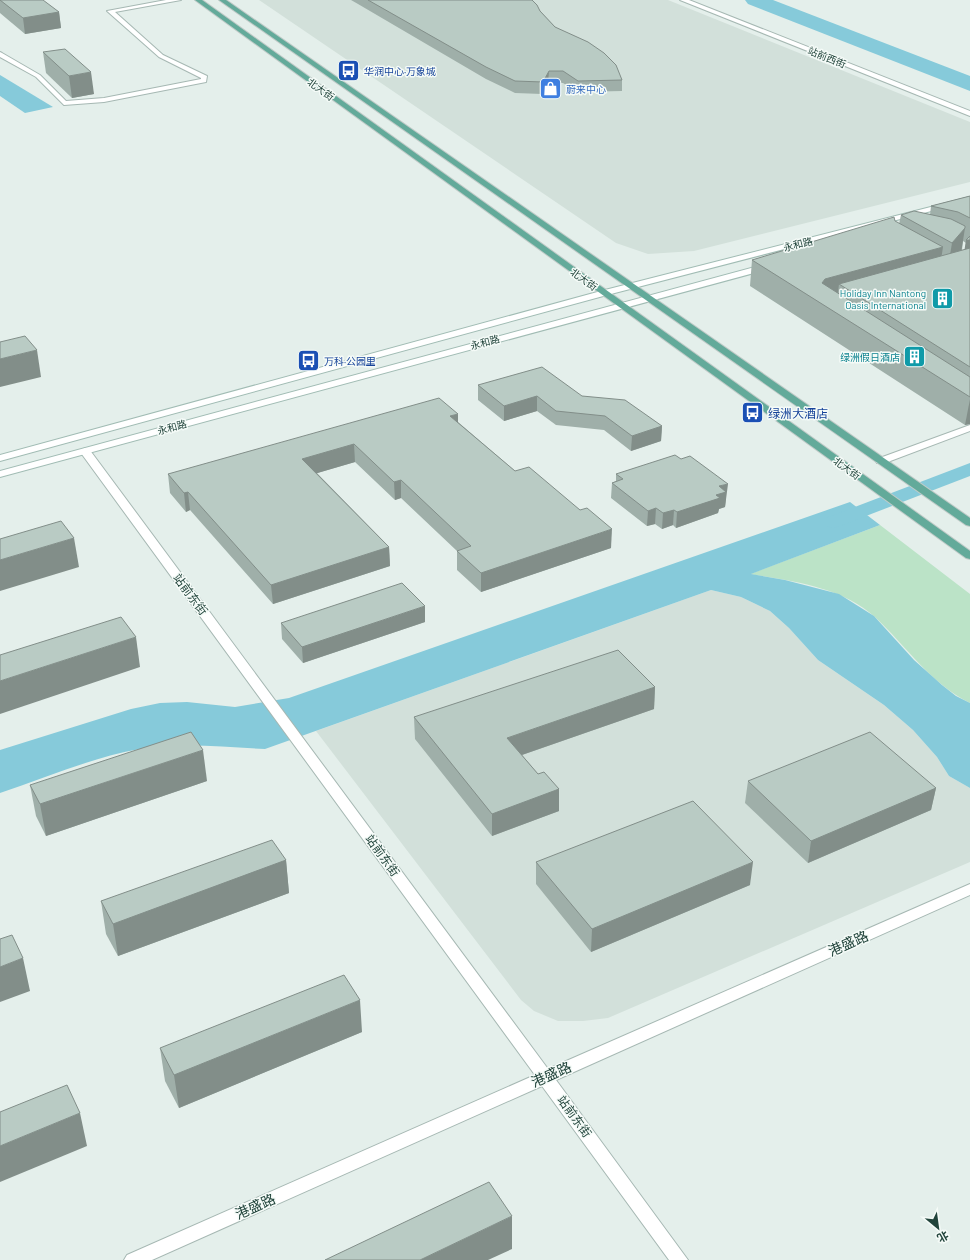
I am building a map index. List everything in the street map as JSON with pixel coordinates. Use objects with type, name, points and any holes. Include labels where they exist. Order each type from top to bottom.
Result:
[{"type":"main road","name":"北大街","points":[[198,0],[970,556]]},
{"type":"main road","name":"北大街","points":[[222,0],[970,523]]},
{"type":"street","points":[[0,54],[38,76],[64,103],[81,103],[104,100],[204,81],[205,78],[161,56],[110,11],[178,0]]},
{"type":"street","name":"站前西街","points":[[683,0],[970,114]]},
{"type":"street","name":"永和路","points":[[0,458],[604,293],[970,199]]},
{"type":"street","name":"永和路","points":[[0,474],[776,264]]},
{"type":"street","points":[[881,461],[970,428]]},
{"type":"street","name":"站前东街","points":[[85,451],[546,1076],[679,1260]]},
{"type":"street","name":"港盛路","points":[[133,1260],[970,889]]},
{"type":"shaded area","points":[[259,0],[668,0],[970,122],[970,182],[694,251],[648,254],[616,243]]},
{"type":"shaded area","points":[[711,590],[741,597],[770,611],[789,628],[818,660],[884,705],[913,730],[937,757],[949,776],[970,788],[970,862],[608,1018],[583,1021],[558,1021],[534,1011],[521,1000],[316,731]]},
{"type":"green space","points":[[880,525],[970,594],[970,703],[956,695],[931,675],[887,628],[862,607],[832,592],[816,587],[783,579],[750,574]]},
{"type":"water","points":[[0,75],[53,107],[25,113],[0,96]]},
{"type":"water","points":[[850,502],[880,525],[751,574],[785,580],[839,594],[874,616],[914,660],[956,696],[970,703],[970,788],[949,776],[937,757],[913,730],[884,705],[818,660],[789,628],[770,611],[741,597],[711,590],[265,749],[187,745],[140,749],[87,762],[0,793],[0,750],[131,709],[160,703],[187,702],[235,707],[289,698]]},
{"type":"building","points":[[0,0],[43,0],[59,12],[23,18]]},
{"type":"building","points":[[368,0],[532,0],[555,27],[588,42],[604,53],[616,65],[622,80],[578,81],[563,71],[549,71],[543,82],[515,81],[486,67]]},
{"type":"building","points":[[65,49],[91,72],[69,76],[43,52]]},
{"type":"building","points":[[970,196],[970,218],[958,212],[931,206]]},
{"type":"building","points":[[914,211],[951,219],[965,226],[965,228],[952,243],[901,215]]},
{"type":"building","points":[[894,217],[895,221],[943,247],[825,279],[822,283],[970,377],[970,397],[752,260]]},
{"type":"building","points":[[970,248],[970,367],[839,284]]},
{"type":"building","points":[[25,336],[37,350],[0,359],[0,342]]},
{"type":"building","points":[[542,367],[582,396],[625,400],[662,426],[632,436],[605,416],[556,411],[537,396],[504,406],[478,385]]},
{"type":"building","points":[[439,398],[458,414],[450,416],[515,471],[529,467],[580,510],[587,508],[612,529],[481,573],[457,551],[471,546],[401,480],[394,482],[354,444],[302,459],[389,547],[271,585],[188,492],[184,493],[168,474]]},
{"type":"building","points":[[675,455],[681,459],[690,456],[728,484],[719,486],[726,492],[716,495],[720,498],[677,512],[674,510],[663,513],[656,508],[648,511],[612,483],[623,479],[616,474]]},
{"type":"building","points":[[61,521],[74,538],[0,560],[0,539]]},
{"type":"building","points":[[402,583],[425,606],[302,647],[281,623]]},
{"type":"building","points":[[121,617],[136,637],[0,681],[0,655]]},
{"type":"building","points":[[618,650],[655,687],[507,738],[538,774],[544,772],[559,789],[492,814],[414,717]]},
{"type":"building","points":[[191,732],[203,750],[40,804],[30,785]]},
{"type":"building","points":[[870,732],[936,788],[811,841],[748,781]]},
{"type":"building","points":[[693,801],[753,862],[592,929],[536,862]]},
{"type":"building","points":[[272,840],[286,860],[113,924],[101,901]]},
{"type":"building","points":[[12,935],[23,958],[0,967],[0,939]]},
{"type":"building","points":[[344,975],[360,1000],[174,1075],[160,1048]]},
{"type":"building","points":[[67,1085],[80,1113],[0,1146],[0,1112]]},
{"type":"building","points":[[489,1182],[512,1216],[420,1260],[325,1260]]},
{"type":"waterway","points":[[755,0],[970,84]]},
{"type":"waterway","points":[[833,522],[970,469]]},
{"type":"place","name":"华润中心·万象城","points":[[348,71]]},
{"type":"place","name":"蔚来中心","points":[[551,89]]},
{"type":"place","name":"Holiday Inn Nantong Oasis International","points":[[942,299]]},
{"type":"place","name":"绿洲假日酒店","points":[[915,357]]},
{"type":"place","name":"万科·公园里","points":[[309,361]]},
{"type":"place","name":"绿洲大酒店","points":[[752,413]]}]
